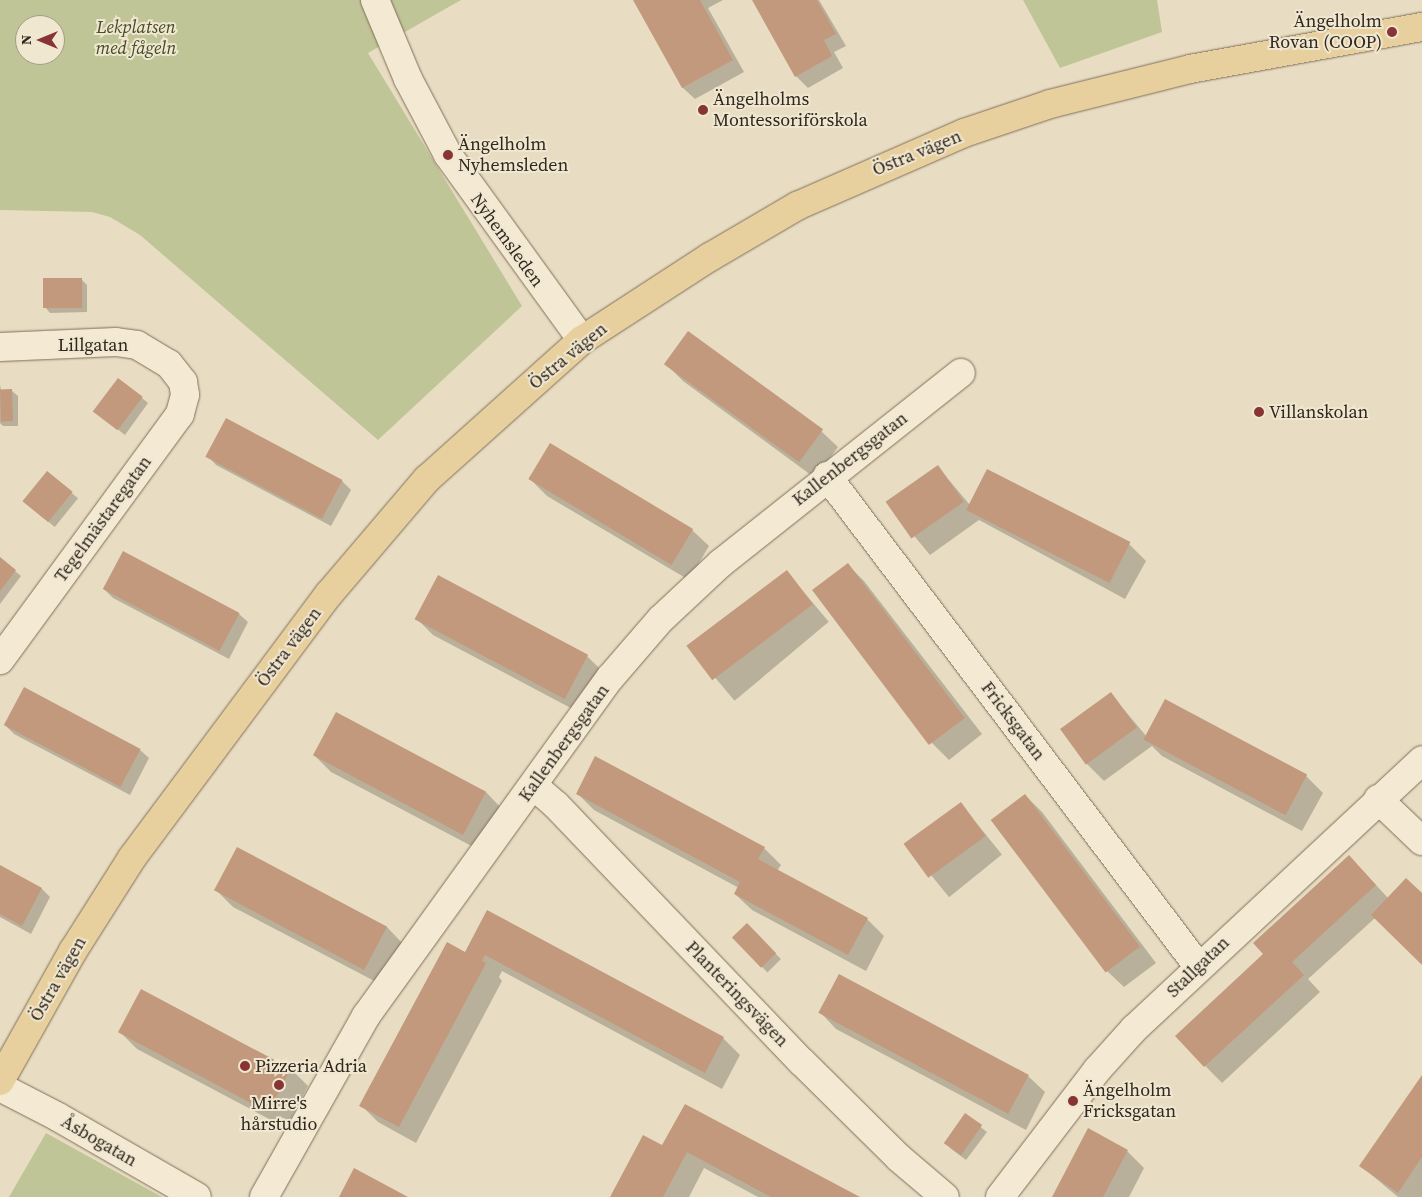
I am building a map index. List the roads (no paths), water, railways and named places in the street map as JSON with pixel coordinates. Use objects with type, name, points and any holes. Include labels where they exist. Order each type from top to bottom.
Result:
[{"type":"main road","name":"Östra vägen","points":[[0,1081],[73,951],[132,858],[330,594],[427,479],[582,340],[710,256],[797,206],[964,133],[1050,104],[1190,69],[1422,27]]},
{"type":"street","name":"Nyhemsleden","points":[[376,0],[408,79],[448,155],[582,340]]},
{"type":"street","name":"Lillgatan","points":[[0,347],[126,343],[151,351],[177,372]]},
{"type":"street","name":"Tegelmästaregatan","points":[[0,660],[180,414],[185,395],[177,372]]},
{"type":"street","name":"Kallenbergsgatan","points":[[264,1197],[366,1016],[534,786],[610,678],[660,619],[722,563],[827,476],[961,373]]},
{"type":"street","name":"Fricksgatan","points":[[827,476],[1198,966]]},
{"type":"street","name":"Stallgatan","points":[[1000,1197],[1098,1069],[1198,966],[1422,760]]},
{"type":"street","name":"Planteringsvägen","points":[[534,786],[556,805],[802,1062],[899,1158],[945,1197]]},
{"type":"street","points":[[1378,799],[1422,841]]},
{"type":"street","name":"Åsbogatan","points":[[0,1087],[58,1117],[197,1197]]},
{"type":"place","name":"Ängelholm Rovan (COOP)","points":[[1392,32]]},
{"type":"place","name":"Ängelholms Montessoriförskola","points":[[703,110]]},
{"type":"place","name":"Ängelholm Nyhemsleden","points":[[448,155]]},
{"type":"place","name":"Villanskolan","points":[[1259,412]]},
{"type":"place","name":"Pizzeria Adria","points":[[245,1066]]},
{"type":"place","name":"Mirre's hårstudio","points":[[279,1085]]},
{"type":"place","name":"Ängelholm Fricksgatan","points":[[1073,1101]]},
{"type":"park label","name":"Lekplatsen med fågeln","points":[[136,38]]}]
